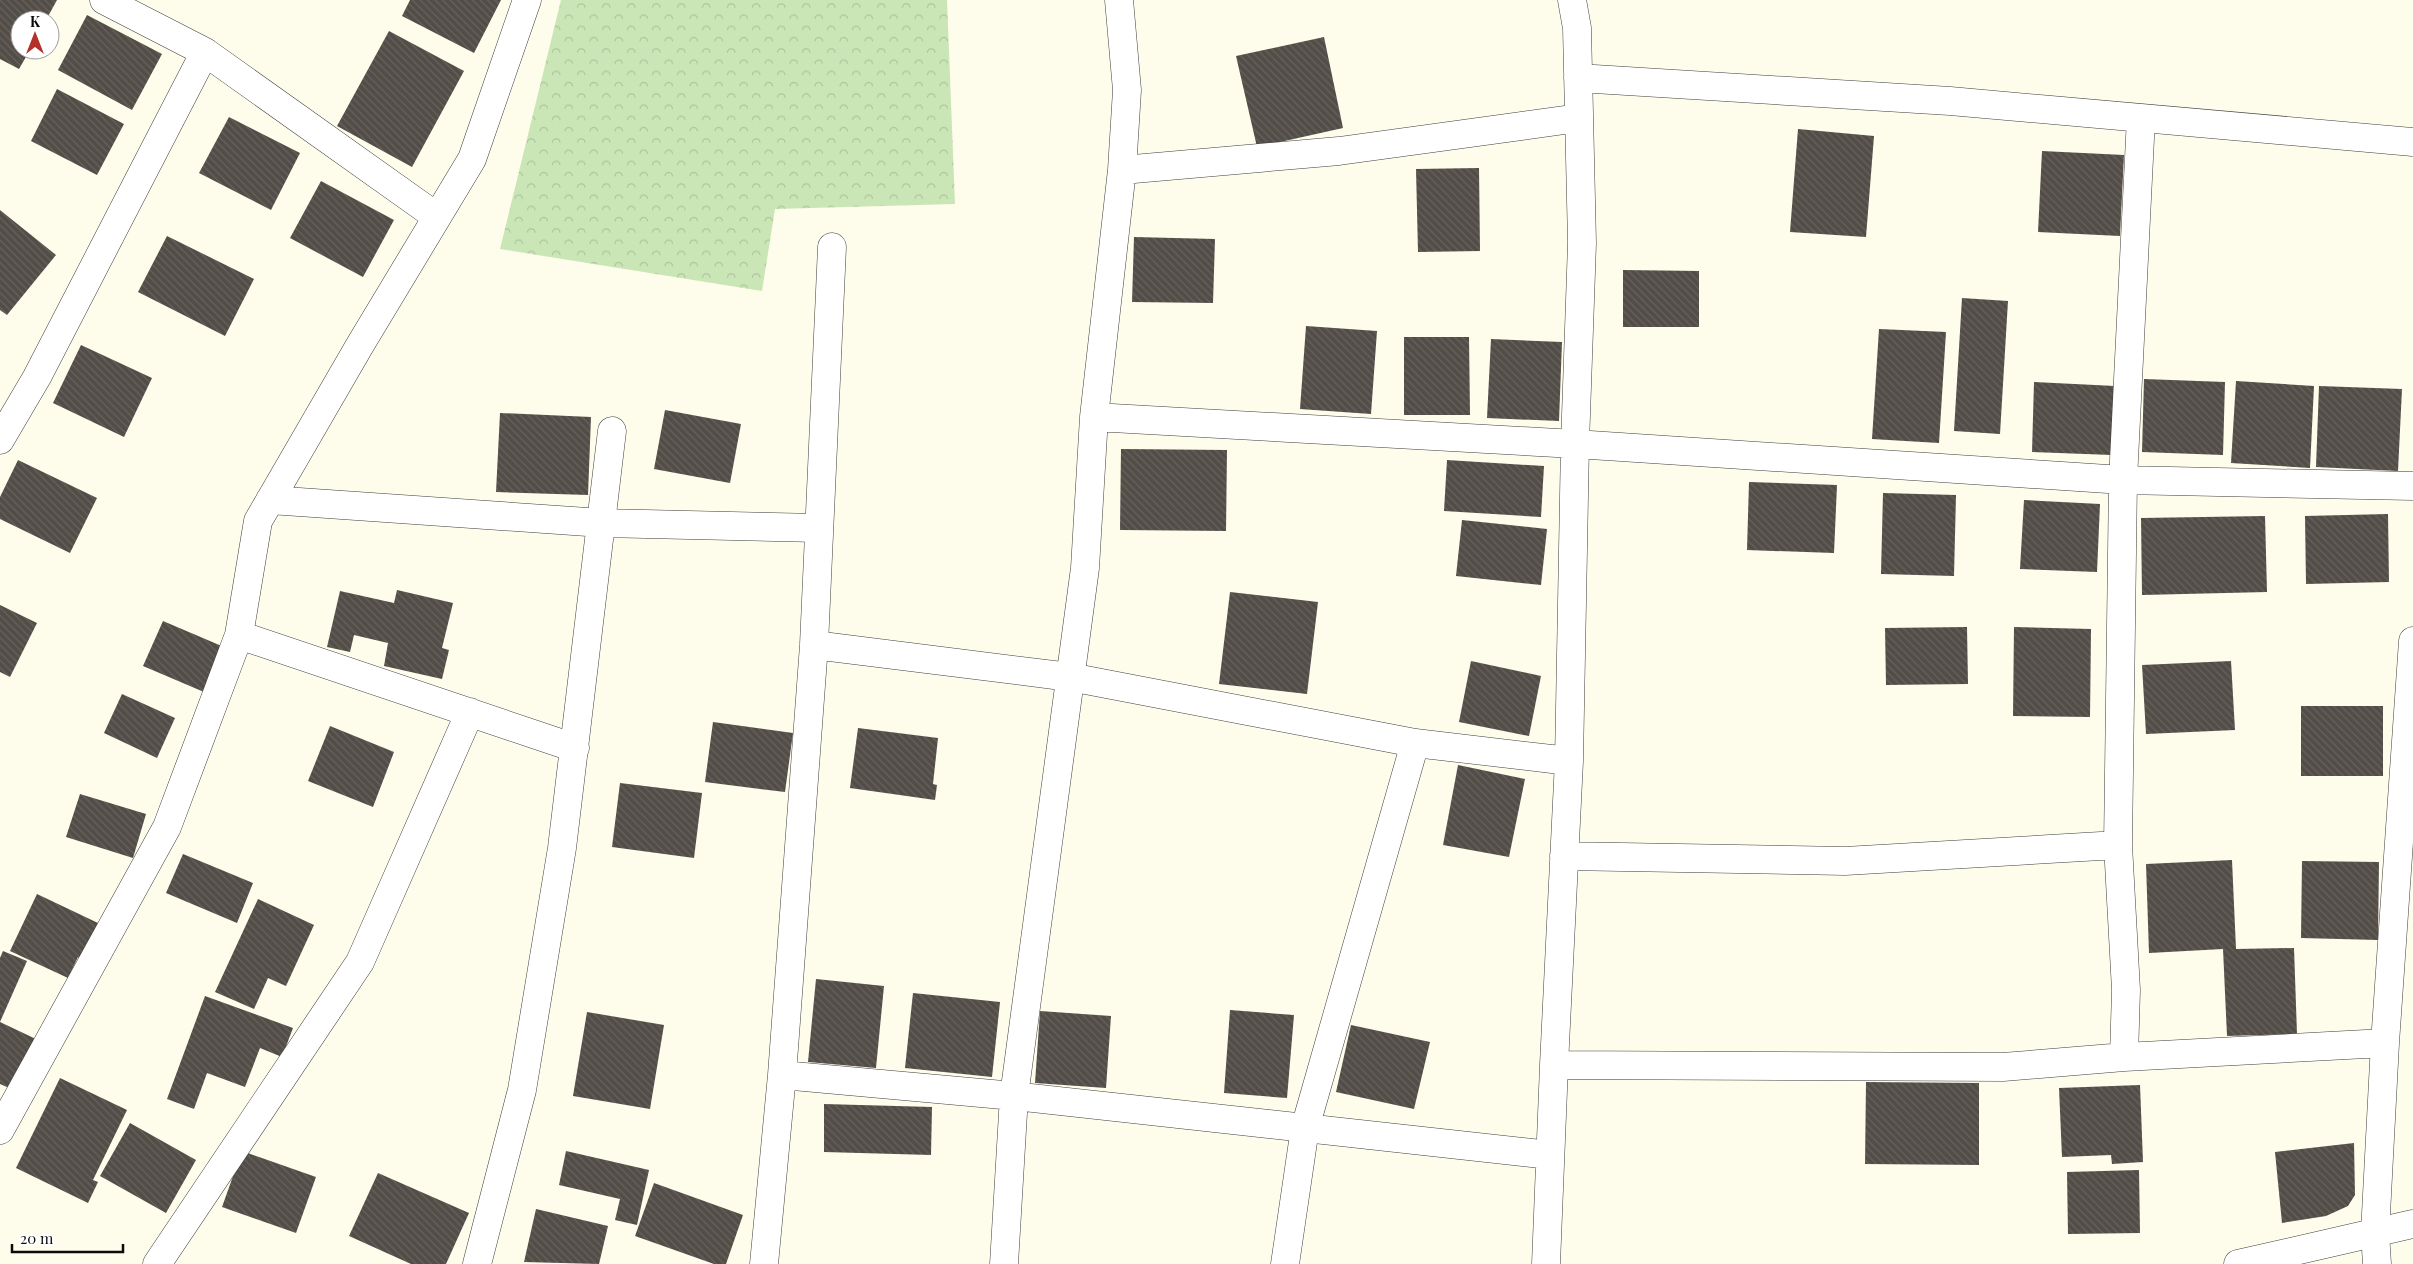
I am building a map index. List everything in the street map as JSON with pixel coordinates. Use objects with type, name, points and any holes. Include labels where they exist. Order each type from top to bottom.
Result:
[{"type":"street","points":[[104,0],[206,52],[437,217]]},
{"type":"street","points":[[0,1130],[168,827],[240,635],[258,521],[472,159],[527,0]]},
{"type":"street","points":[[1004,1264],[1014,1096],[1085,568],[1094,417],[1122,170],[1127,90],[1118,0]]},
{"type":"street","points":[[1546,1264],[1569,761],[1575,444],[1582,243],[1577,28],[1572,0]]},
{"type":"street","points":[[0,440],[37,377],[206,52]]},
{"type":"street","points":[[1578,78],[1950,101],[2413,142]]},
{"type":"street","points":[[1122,170],[1339,151],[1579,118]]},
{"type":"street","points":[[2124,1057],[2126,990],[2118,845],[2123,480],[2141,118]]},
{"type":"street","points":[[764,1264],[782,1075],[814,645],[832,247]]},
{"type":"street","points":[[1094,417],[1575,444],[2123,480],[2413,486]]},
{"type":"street","points":[[477,1264],[522,1090],[562,848],[612,431]]},
{"type":"street","points":[[270,500],[602,522],[819,528]]},
{"type":"street","points":[[240,635],[575,748]]},
{"type":"street","points":[[2377,1264],[2375,1233],[2385,1043],[2413,640]]},
{"type":"street","points":[[814,645],[1070,677],[1415,743],[1569,761]]},
{"type":"street","points":[[157,1264],[360,962],[470,712]]},
{"type":"street","points":[[1285,1264],[1305,1128],[1415,743]]},
{"type":"street","points":[[1564,856],[1845,861],[2118,845]]},
{"type":"street","points":[[1554,1065],[2003,1067],[2124,1057],[2385,1043]]},
{"type":"street","points":[[782,1075],[1014,1096],[1550,1155]]},
{"type":"street","points":[[2238,1264],[2413,1224]]},
{"type":"green space","points":[[561,0],[947,0],[955,204],[775,209],[762,291],[500,249]]},
{"type":"building","points":[[0,0],[57,0],[52,10],[10,10],[10,60],[24,60],[19,69],[0,59]]},
{"type":"building","points":[[410,0],[501,0],[474,53],[402,16]]},
{"type":"building","points":[[87,15],[162,54],[132,110],[58,70]]},
{"type":"building","points":[[389,31],[464,71],[412,167],[337,126]]},
{"type":"building","points":[[1324,37],[1343,128],[1257,147],[1236,56]]},
{"type":"building","points":[[57,89],[124,124],[97,175],[31,141]]},
{"type":"building","points":[[229,117],[300,153],[271,210],[199,173]]},
{"type":"building","points":[[1798,129],[1874,136],[1866,237],[1790,232]]},
{"type":"building","points":[[2042,151],[2124,155],[2120,236],[2038,232]]},
{"type":"building","points":[[1479,168],[1480,251],[1418,252],[1416,169]]},
{"type":"building","points":[[321,181],[394,220],[363,277],[290,238]]},
{"type":"building","points":[[0,210],[56,255],[7,315],[0,310]]},
{"type":"building","points":[[167,236],[254,279],[225,336],[138,292]]},
{"type":"building","points":[[1134,237],[1215,239],[1213,303],[1132,302]]},
{"type":"building","points":[[1623,270],[1699,271],[1699,327],[1623,327]]},
{"type":"building","points":[[1962,298],[2008,301],[2000,434],[1954,431]]},
{"type":"building","points":[[1306,326],[1377,331],[1371,414],[1300,409]]},
{"type":"building","points":[[1879,329],[1946,332],[1939,443],[1872,439]]},
{"type":"building","points":[[1404,337],[1469,337],[1470,415],[1404,415]]},
{"type":"building","points":[[1491,339],[1562,342],[1559,421],[1487,418]]},
{"type":"building","points":[[81,345],[152,378],[124,437],[53,403]]},
{"type":"building","points":[[2144,379],[2225,382],[2223,455],[2142,452]]},
{"type":"building","points":[[2236,381],[2314,386],[2310,468],[2231,463]]},
{"type":"building","points":[[2034,382],[2115,386],[2112,455],[2032,452]]},
{"type":"building","points":[[2319,386],[2402,389],[2398,471],[2316,467]]},
{"type":"building","points":[[665,410],[741,424],[730,483],[654,469]]},
{"type":"building","points":[[500,413],[591,417],[588,495],[496,492]]},
{"type":"building","points":[[1121,449],[1227,450],[1226,531],[1120,530]]},
{"type":"building","points":[[18,460],[97,498],[70,553],[0,519],[0,497]]},
{"type":"building","points":[[1447,460],[1544,466],[1541,517],[1444,511]]},
{"type":"building","points":[[1749,482],[1837,485],[1834,553],[1747,550]]},
{"type":"building","points":[[1883,493],[1956,495],[1954,576],[1881,574]]},
{"type":"building","points":[[2024,500],[2100,504],[2097,572],[2020,569]]},
{"type":"building","points":[[2388,514],[2389,582],[2306,584],[2305,516]]},
{"type":"building","points":[[2265,516],[2267,592],[2142,595],[2141,518]]},
{"type":"building","points":[[1462,520],[1547,529],[1541,585],[1456,576]]},
{"type":"building","points":[[397,590],[453,603],[442,648],[449,650],[442,679],[384,666],[388,643],[354,635],[350,652],[327,647],[340,591],[394,603]]},
{"type":"building","points":[[1230,592],[1318,602],[1307,694],[1219,684]]},
{"type":"building","points":[[0,605],[37,623],[10,677],[0,672]]},
{"type":"building","points":[[163,621],[224,647],[204,692],[143,666]]},
{"type":"building","points":[[1967,627],[1968,684],[1886,685],[1885,628]]},
{"type":"building","points":[[2014,627],[2091,629],[2090,717],[2013,716]]},
{"type":"building","points":[[1471,661],[1541,676],[1529,736],[1459,722]]},
{"type":"building","points":[[2231,661],[2235,730],[2146,734],[2142,665]]},
{"type":"building","points":[[122,694],[175,718],[157,758],[104,733]]},
{"type":"building","points":[[2301,706],[2383,706],[2383,776],[2301,776]]},
{"type":"building","points":[[713,722],[793,733],[785,792],[705,782]]},
{"type":"building","points":[[330,726],[394,752],[373,807],[308,781]]},
{"type":"building","points":[[858,728],[938,738],[933,784],[937,785],[935,800],[850,788]]},
{"type":"building","points":[[1458,765],[1525,779],[1509,857],[1443,845]]},
{"type":"building","points":[[620,783],[702,793],[694,858],[612,847]]},
{"type":"building","points":[[80,794],[146,814],[133,858],[66,837]]},
{"type":"building","points":[[183,854],[253,883],[237,923],[166,893]]},
{"type":"building","points":[[2232,860],[2236,949],[2294,948],[2297,1034],[2227,1036],[2223,949],[2149,953],[2146,864]]},
{"type":"building","points":[[2302,861],[2379,862],[2378,940],[2301,938]]},
{"type":"building","points":[[37,894],[98,923],[81,959],[78,957],[68,978],[10,951]]},
{"type":"building","points":[[258,899],[314,925],[286,986],[268,978],[254,1009],[215,992]]},
{"type":"building","points":[[3,951],[27,961],[0,1022],[0,958]]},
{"type":"building","points":[[816,979],[884,986],[876,1068],[808,1062]]},
{"type":"building","points":[[913,993],[1000,1002],[992,1077],[905,1068]]},
{"type":"building","points":[[205,996],[293,1028],[282,1057],[260,1048],[245,1087],[207,1073],[194,1109],[167,1099]]},
{"type":"building","points":[[1230,1010],[1294,1015],[1287,1098],[1224,1093]]},
{"type":"building","points":[[1040,1011],[1111,1016],[1106,1088],[1035,1083]]},
{"type":"building","points":[[587,1012],[664,1025],[650,1109],[573,1096]]},
{"type":"building","points":[[0,1022],[38,1040],[16,1091],[0,1084]]},
{"type":"building","points":[[1351,1025],[1430,1042],[1414,1109],[1336,1092]]},
{"type":"building","points":[[60,1078],[127,1110],[93,1180],[98,1182],[88,1203],[16,1168]]},
{"type":"building","points":[[1866,1082],[1979,1083],[1979,1165],[1865,1164]]},
{"type":"building","points":[[2140,1085],[2143,1162],[2112,1164],[2111,1155],[2062,1157],[2059,1088]]},
{"type":"building","points":[[824,1104],[932,1107],[931,1155],[824,1152]]},
{"type":"building","points":[[130,1123],[196,1160],[166,1213],[100,1176]]},
{"type":"building","points":[[2354,1143],[2355,1195],[2348,1206],[2326,1216],[2282,1223],[2275,1152]]},
{"type":"building","points":[[242,1151],[316,1177],[296,1233],[222,1207]]},
{"type":"building","points":[[566,1151],[649,1170],[637,1225],[615,1220],[620,1199],[559,1185]]},
{"type":"building","points":[[2139,1170],[2140,1233],[2068,1234],[2067,1172]]},
{"type":"building","points":[[378,1173],[469,1213],[446,1264],[411,1264],[349,1236]]},
{"type":"building","points":[[654,1183],[743,1215],[726,1264],[714,1264],[635,1236]]},
{"type":"building","points":[[536,1209],[608,1226],[599,1264],[524,1262]]}]
